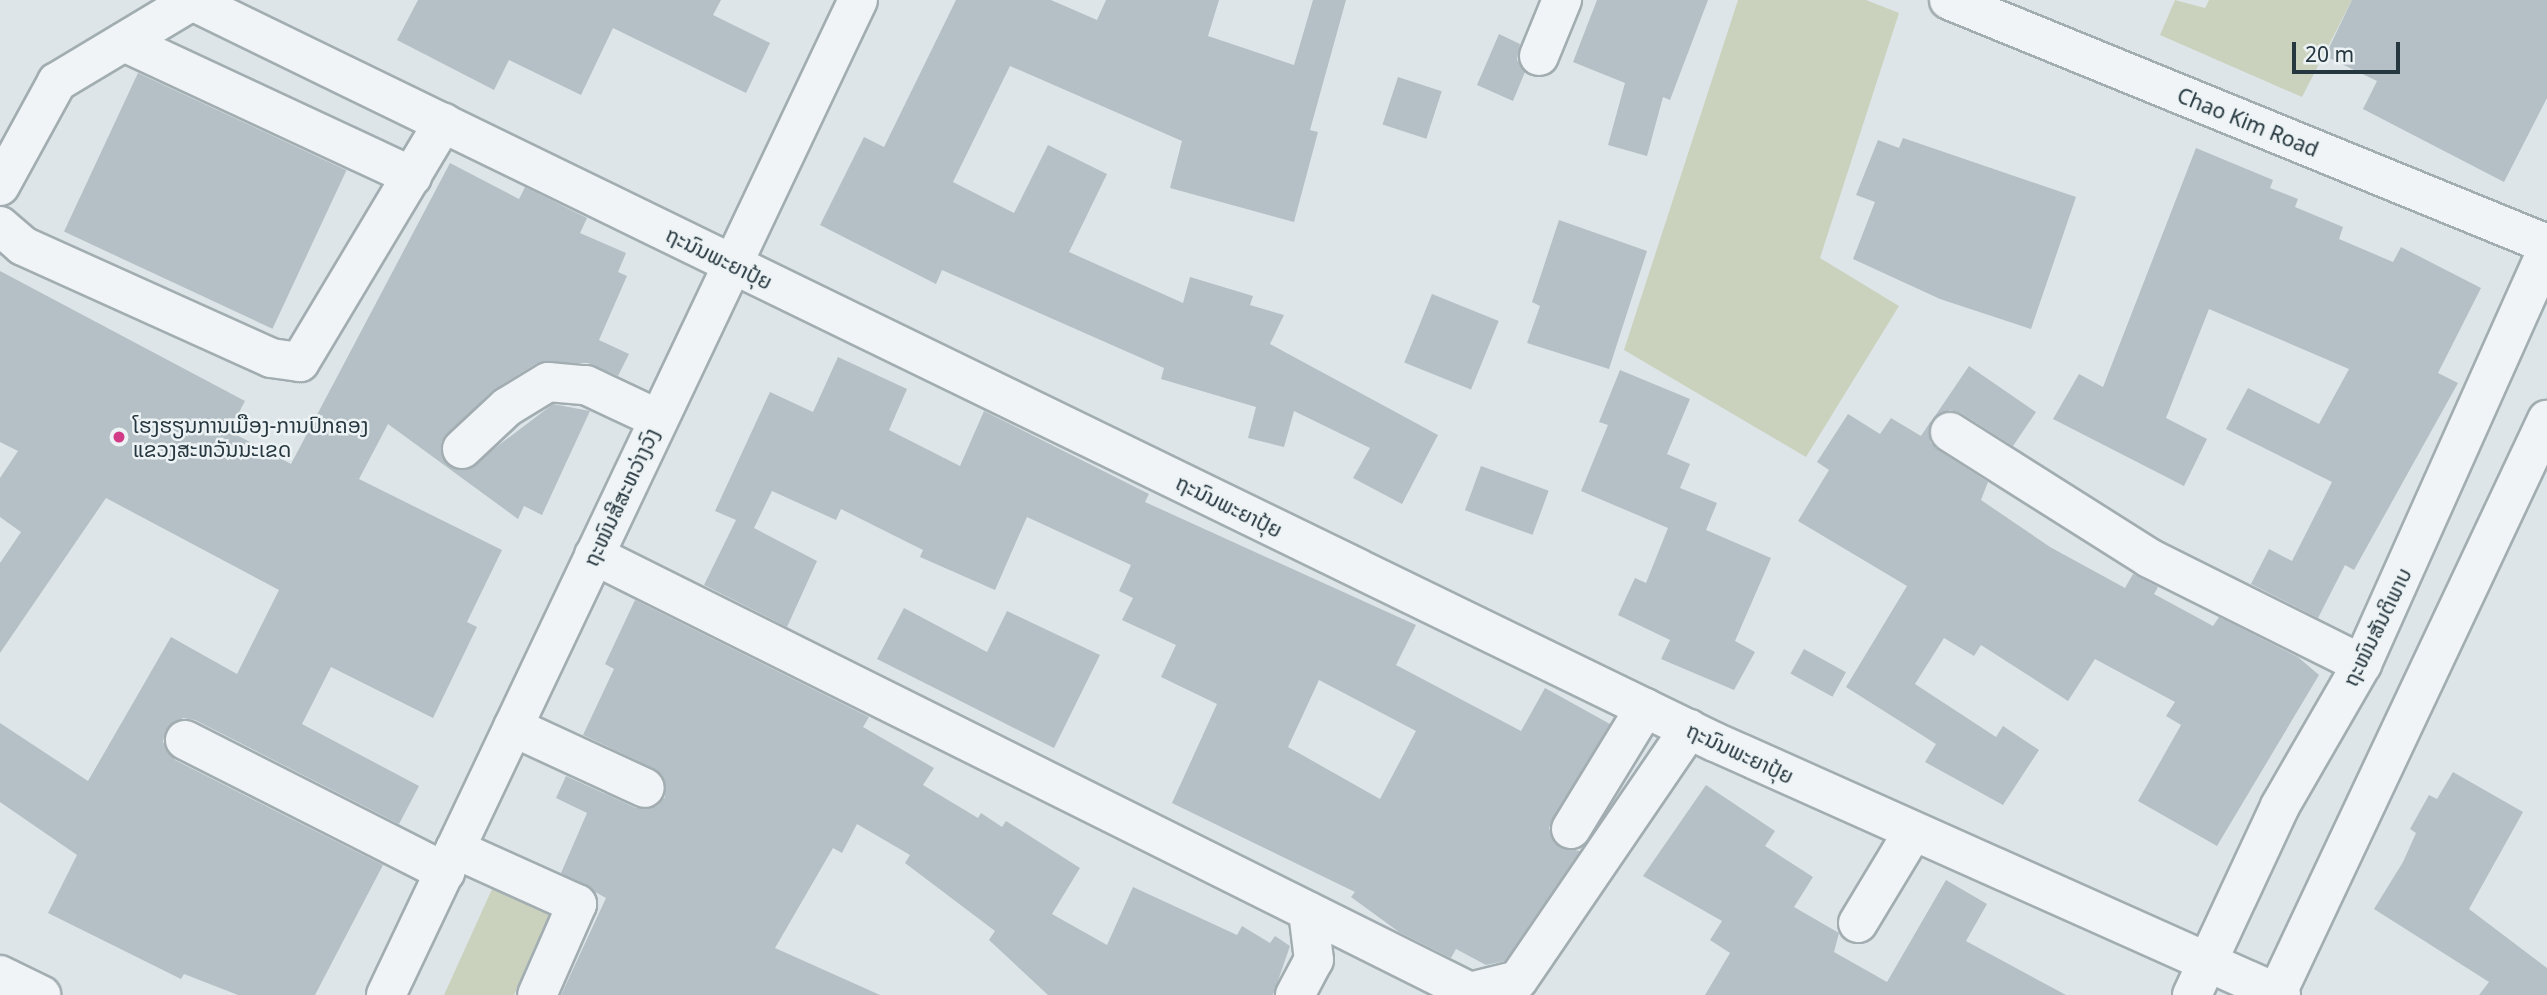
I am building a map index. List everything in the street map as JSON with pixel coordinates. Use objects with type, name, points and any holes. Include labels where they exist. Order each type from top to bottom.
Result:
[{"type":"street","name":"ຖະນົນພະຍາປຸ້ຍ","points":[[191,0],[1645,708],[1913,832],[2200,980],[2278,994]]},
{"type":"street","points":[[0,186],[57,82],[191,0]]},
{"type":"street","name":"ຖະໜົນສີສະຫວ່າງວົງ","points":[[386,995],[858,0]]},
{"type":"street","points":[[1539,55],[1562,0]]},
{"type":"street","name":"Chao Kim Road","points":[[1949,0],[2547,244]]},
{"type":"street","points":[[124,42],[412,176]]},
{"type":"street","points":[[0,226],[23,246],[271,358],[300,362],[443,123]]},
{"type":"street","name":"ຖະໜົນສັນຕິພາບ","points":[[2200,980],[2280,806],[2362,664],[2547,251]]},
{"type":"street","points":[[462,449],[507,407],[548,382],[586,385],[658,419]]},
{"type":"street","points":[[2278,994],[2547,420]]},
{"type":"street","points":[[1950,432],[2150,558],[2362,664]]},
{"type":"street","points":[[594,555],[1470,992],[1518,980],[1689,729]]},
{"type":"street","points":[[1571,829],[1645,708]]},
{"type":"street","points":[[513,727],[645,788]]},
{"type":"street","points":[[185,740],[450,861],[577,904],[537,995]]},
{"type":"street","points":[[1858,923],[1913,832]]},
{"type":"street","points":[[1295,995],[1314,960],[1308,911]]},
{"type":"street","points":[[0,975],[41,995]]},
{"type":"green space","points":[[1738,0],[1866,0],[1899,13],[1820,258],[1899,306],[1806,457],[1624,350]]},
{"type":"green space","points":[[2175,0],[2205,8],[2209,0],[2352,0],[2302,97],[2160,35]]},
{"type":"green space","points":[[498,876],[555,902],[514,995],[444,995]]},
{"type":"building","points":[[418,0],[721,0],[713,15],[770,43],[746,93],[613,28],[581,95],[509,60],[494,90],[397,40]]},
{"type":"building","points":[[956,0],[1051,0],[1097,20],[1106,0],[1219,0],[1208,36],[1294,65],[1313,0],[1346,0],[1310,130],[1318,132],[1294,222],[1170,188],[1182,141],[1010,66],[953,182],[1014,213],[1048,145],[1107,174],[1069,252],[1183,303],[1190,277],[1253,296],[1250,305],[1284,315],[1270,344],[1438,435],[1402,504],[1353,478],[1370,448],[1294,411],[1284,447],[1248,438],[1256,407],[1161,379],[1164,368],[942,270],[936,284],[820,225],[864,137],[884,147]]},
{"type":"building","points":[[1597,0],[1708,0],[1670,100],[1663,97],[1647,156],[1608,145],[1625,83],[1573,62]]},
{"type":"building","points":[[2352,0],[2547,0],[2547,98],[2504,182],[2363,109],[2377,81],[2325,56]]},
{"type":"building","points":[[1499,34],[1520,44],[1517,60],[1525,72],[1513,101],[1477,85]]},
{"type":"building","points":[[138,73],[346,170],[272,329],[64,232]]},
{"type":"building","points":[[1398,77],[1442,91],[1426,139],[1383,125]]},
{"type":"building","points":[[1903,138],[2076,197],[2031,329],[1940,299],[1853,259],[1875,202],[1856,195],[1878,140],[1899,148]]},
{"type":"building","points":[[2196,148],[2273,180],[2270,188],[2298,199],[2295,207],[2343,227],[2339,239],[2393,262],[2401,247],[2481,288],[2438,373],[2458,383],[2354,570],[2345,565],[2318,618],[2251,584],[2269,549],[2292,561],[2332,482],[2226,429],[2248,388],[2319,424],[2349,369],[2209,309],[2166,418],[2207,439],[2184,486],[2053,419],[2079,374],[2103,387]]},
{"type":"building","points":[[450,163],[519,199],[525,187],[587,218],[580,233],[626,253],[618,272],[627,276],[599,340],[629,354],[618,376],[588,363],[537,363],[492,391],[441,442],[446,463],[466,470],[553,404],[590,411],[542,515],[524,506],[518,519],[388,424],[359,479],[502,550],[467,622],[477,627],[433,718],[331,667],[302,724],[419,786],[399,824],[195,720],[183,718],[166,730],[163,742],[175,760],[383,865],[315,995],[238,995],[184,974],[181,979],[48,913],[77,855],[0,802],[0,723],[88,781],[171,637],[237,674],[279,590],[106,498],[0,653],[0,563],[21,532],[0,517],[0,478],[18,451],[0,442],[0,271],[245,401],[229,431],[291,464]]},
{"type":"building","points":[[1559,220],[1647,251],[1609,369],[1527,343],[1540,306],[1532,302]]},
{"type":"building","points":[[1432,294],[1499,321],[1471,390],[1404,363]]},
{"type":"building","points":[[838,357],[907,389],[889,430],[960,466],[984,411],[1149,494],[1145,502],[1416,625],[1396,665],[1521,731],[1545,688],[1610,724],[1549,828],[1559,847],[1580,851],[1505,961],[1486,965],[1456,949],[1451,958],[1399,932],[1351,897],[1355,892],[1172,803],[1217,704],[1161,677],[1176,645],[1122,620],[1133,598],[1119,591],[1131,565],[1027,517],[995,590],[920,557],[923,550],[841,509],[836,520],[772,491],[754,528],[817,561],[787,627],[704,585],[736,520],[715,511],[770,392],[813,412]],"holes":[[[1319,680],[1416,731],[1380,799],[1288,747]]]},
{"type":"building","points":[[1969,366],[2036,412],[2013,446],[1961,413],[1950,410],[1933,419]]},
{"type":"building","points":[[1620,370],[1690,399],[1667,454],[1690,464],[1680,488],[1717,503],[1706,530],[1771,558],[1735,641],[1755,652],[1734,690],[1661,659],[1670,640],[1618,615],[1635,578],[1646,583],[1668,528],[1581,491],[1608,425],[1599,422]]},
{"type":"building","points":[[1848,414],[1880,434],[1891,418],[1921,436],[1931,421],[1930,442],[1988,482],[1981,500],[2050,547],[2125,588],[2133,574],[2158,587],[2154,594],[2213,626],[2219,617],[2298,657],[2319,675],[2217,846],[2138,801],[2181,725],[2166,716],[2175,702],[2095,659],[2068,701],[1981,645],[1974,656],[1944,638],[1915,684],[1996,737],[2003,726],[2039,750],[2003,805],[1925,762],[1936,744],[1846,687],[1907,586],[1798,521],[1829,470],[1817,462]]},
{"type":"building","points":[[1481,466],[1549,491],[1533,535],[1465,510]]},
{"type":"building","points":[[635,600],[869,717],[863,727],[934,768],[923,785],[978,818],[981,813],[1002,827],[1006,821],[1080,868],[1052,914],[1107,945],[1133,887],[1237,935],[1242,926],[1270,943],[1275,936],[1290,946],[1273,995],[1048,995],[989,940],[995,931],[905,863],[910,855],[857,824],[842,853],[833,848],[775,948],[880,995],[561,995],[606,898],[561,873],[587,813],[556,798],[566,776],[636,808],[657,806],[665,797],[663,776],[655,769],[583,735],[614,669],[605,664]]},
{"type":"building","points":[[904,608],[987,652],[1007,611],[1100,655],[1054,748],[877,659]]},
{"type":"building","points":[[1804,649],[1846,672],[1832,697],[1790,673]]},
{"type":"building","points":[[2453,772],[2523,812],[2469,909],[2547,968],[2547,995],[2479,995],[2489,982],[2374,909],[2403,862],[2416,833],[2410,829],[2429,795],[2437,799]]},
{"type":"building","points":[[1706,785],[1775,831],[1765,846],[1813,877],[1794,907],[1839,933],[1834,952],[1887,982],[1946,880],[1987,904],[1966,941],[2066,995],[1705,995],[1730,953],[1710,940],[1722,921],[1643,876]]},
{"type":"place","name":"ໂຮງຮຽນການເມືອງ-ການປົກຄອງ ແຂວງສະຫວັນນະເຂດ","points":[[119,437]]}]
